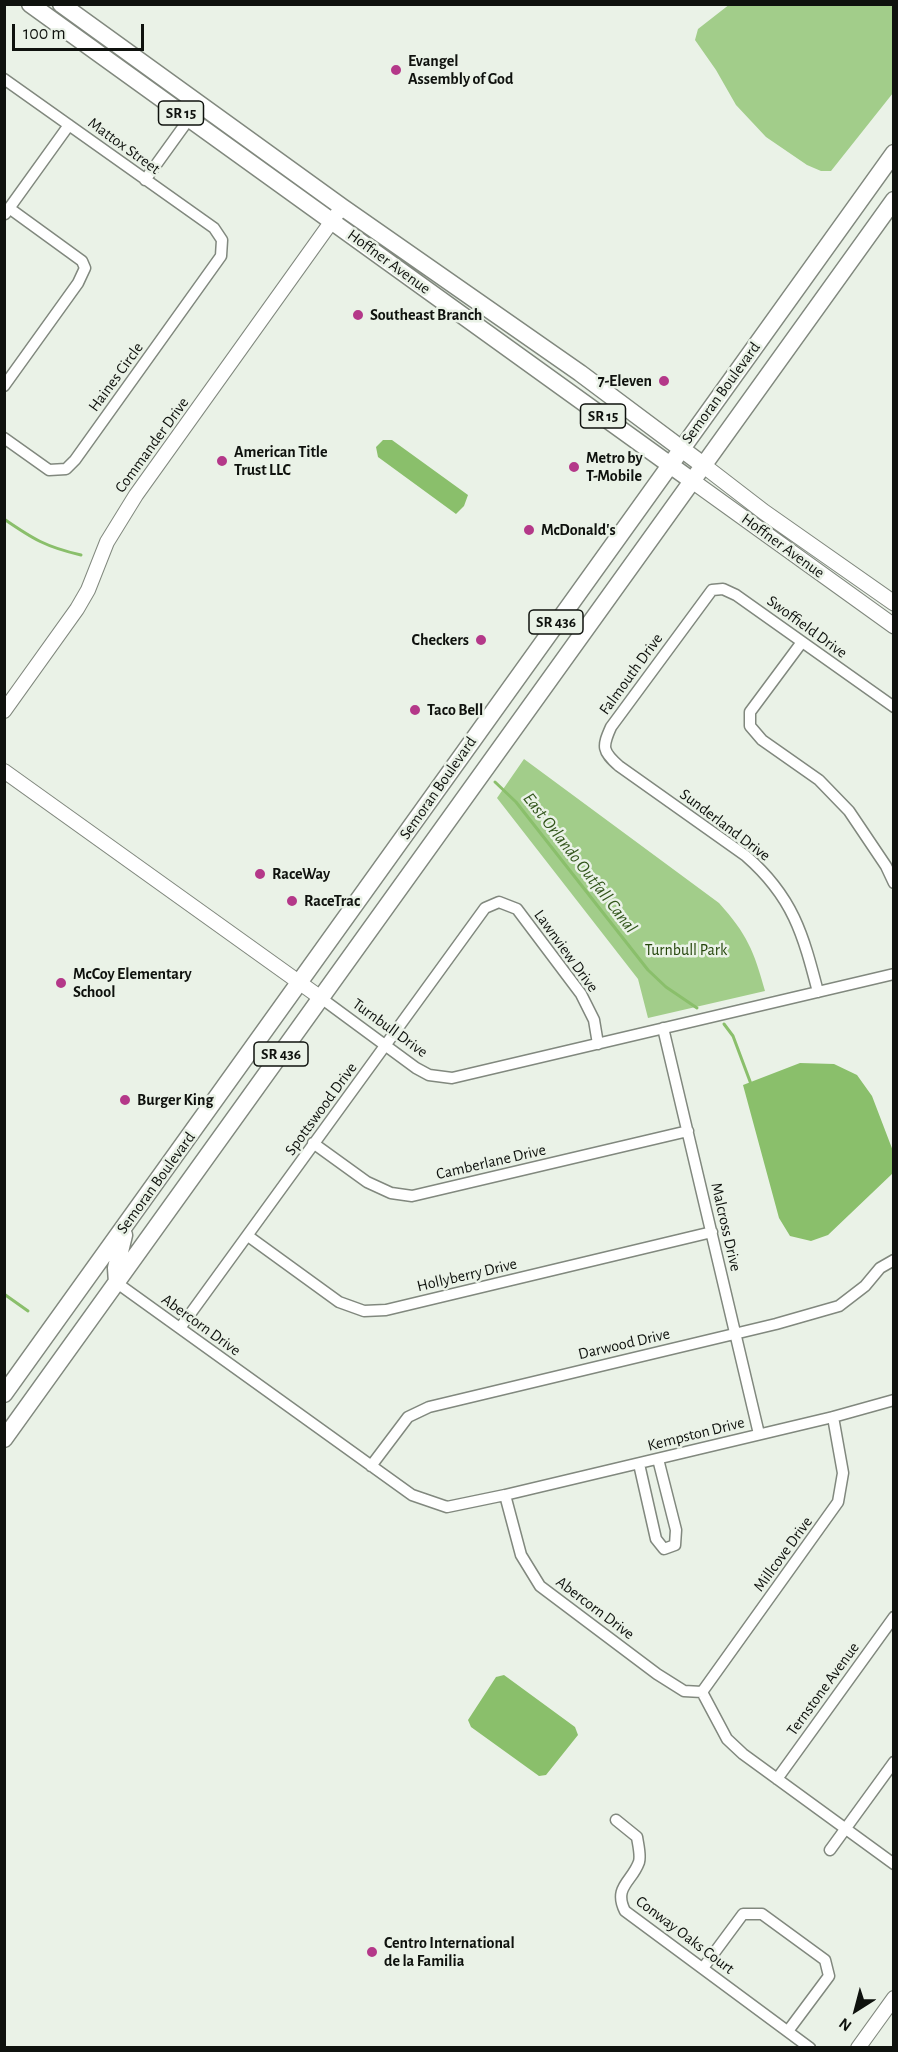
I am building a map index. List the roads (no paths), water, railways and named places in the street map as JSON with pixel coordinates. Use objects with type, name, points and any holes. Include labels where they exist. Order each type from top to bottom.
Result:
[{"type":"main road","name":"Hoffner Avenue","points":[[30,4],[894,626]]},
{"type":"main road","name":"Hoffner Avenue","points":[[61,4],[342,207],[580,374],[894,603]]},
{"type":"main road","name":"Semoran Boulevard","points":[[4,1394],[894,153]]},
{"type":"main road","name":"Semoran Boulevard","points":[[4,1439],[894,200]]},
{"type":"main road","points":[[846,266],[842,255],[841,237],[850,214]]},
{"type":"main road","points":[[480,775],[488,748],[487,720]]},
{"type":"main road","points":[[117,1283],[118,1253],[128,1222]]},
{"type":"main road","points":[[83,1330],[96,1303],[97,1287],[92,1271]]},
{"type":"street","name":"Mattox Street","points":[[4,79],[214,228],[222,240]]},
{"type":"street","points":[[146,180],[189,119]]},
{"type":"street","points":[[4,386],[78,283],[85,268],[82,261],[7,211],[69,125]]},
{"type":"street","name":"Commander Drive","points":[[4,711],[77,609],[88,590],[107,542],[136,495],[342,207]]},
{"type":"street","name":"Haines Circle","points":[[4,438],[49,470],[66,469],[75,460],[221,256],[222,240]]},
{"type":"street","name":"Swoffield Drive","points":[[703,601],[712,590],[723,589],[736,595],[894,707]]},
{"type":"street","name":"Falmouth Drive","points":[[619,766],[607,755],[604,743],[611,727],[703,601]]},
{"type":"street","points":[[802,642],[750,712],[750,726],[762,740],[819,780],[849,810],[890,864],[894,883]]},
{"type":"street","name":"Sunderland Drive","points":[[619,766],[746,856],[764,873],[788,903],[806,946],[818,992]]},
{"type":"street","name":"Turnbull Drive","points":[[4,771],[228,929],[385,1046],[429,1075],[452,1078],[894,974]]},
{"type":"street","name":"Lawnview Drive","points":[[485,908],[499,902],[517,909],[581,994],[594,1020],[598,1044]]},
{"type":"street","name":"Spottswood Drive","points":[[180,1328],[485,908]]},
{"type":"street","name":"Malcross Drive","points":[[663,1028],[759,1434]]},
{"type":"street","name":"Camberlane Drive","points":[[314,1143],[367,1182],[391,1193],[412,1196],[688,1131]]},
{"type":"street","name":"Hollyberry Drive","points":[[248,1236],[339,1302],[364,1311],[386,1310],[712,1233]]},
{"type":"street","name":"Darwood Drive","points":[[371,1466],[408,1417],[429,1407],[776,1324],[839,1306],[865,1286],[880,1268],[894,1260]]},
{"type":"street","name":"Abercorn Drive","points":[[117,1283],[412,1495],[447,1506],[505,1495],[521,1555],[540,1586],[657,1674],[684,1691],[702,1692]]},
{"type":"street","name":"Kempston Drive","points":[[505,1495],[833,1418],[894,1400]]},
{"type":"street","name":"Millcove Drive","points":[[702,1692],[838,1503],[843,1473],[833,1418]]},
{"type":"street","points":[[639,1464],[656,1539],[664,1549],[675,1545],[676,1530],[658,1459]]},
{"type":"street","name":"Ternstone Avenue","points":[[777,1779],[894,1617]]},
{"type":"street","points":[[702,1692],[727,1739],[743,1754],[892,1864]]},
{"type":"street","points":[[830,1850],[894,1762]]},
{"type":"street","name":"Conway Oaks Court","points":[[616,1820],[637,1837],[640,1861],[621,1892],[620,1902],[625,1911],[810,2048]]},
{"type":"street","points":[[703,1968],[743,1914],[762,1914],[825,1960],[829,1976],[788,2031]]},
{"type":"street","points":[[858,2048],[894,1998]]},
{"type":"waterway","name":"East Orlando Outfall Canal","points":[[4,519],[40,542],[81,555]]},
{"type":"waterway","name":"East Orlando Outfall Canal","points":[[495,782],[516,802],[648,970],[666,987],[697,1008]]},
{"type":"waterway","name":"East Orlando Outfall Canal","points":[[724,1024],[733,1036],[751,1084]]},
{"type":"waterway","points":[[4,1294],[28,1311]]},
{"type":"place","name":"Evangel Assembly of God","points":[[396,70]]},
{"type":"place","name":"Southeast Branch","points":[[358,315]]},
{"type":"place","name":"7-Eleven","points":[[664,381]]},
{"type":"place","name":"American Title Trust LLC","points":[[222,461]]},
{"type":"place","name":"Metro by T-Mobile","points":[[574,467]]},
{"type":"place","name":"McDonald's","points":[[529,530]]},
{"type":"place","name":"Checkers","points":[[481,640]]},
{"type":"place","name":"Taco Bell","points":[[415,710]]},
{"type":"place","name":"RaceWay","points":[[260,874]]},
{"type":"place","name":"RaceTrac","points":[[292,901]]},
{"type":"place","name":"McCoy Elementary School","points":[[61,983]]},
{"type":"place","name":"Burger King","points":[[125,1100]]},
{"type":"place","name":"Centro International de la Familia","points":[[372,1952]]},
{"type":"park label","name":"Turnbull Park","points":[[686,950]]}]
